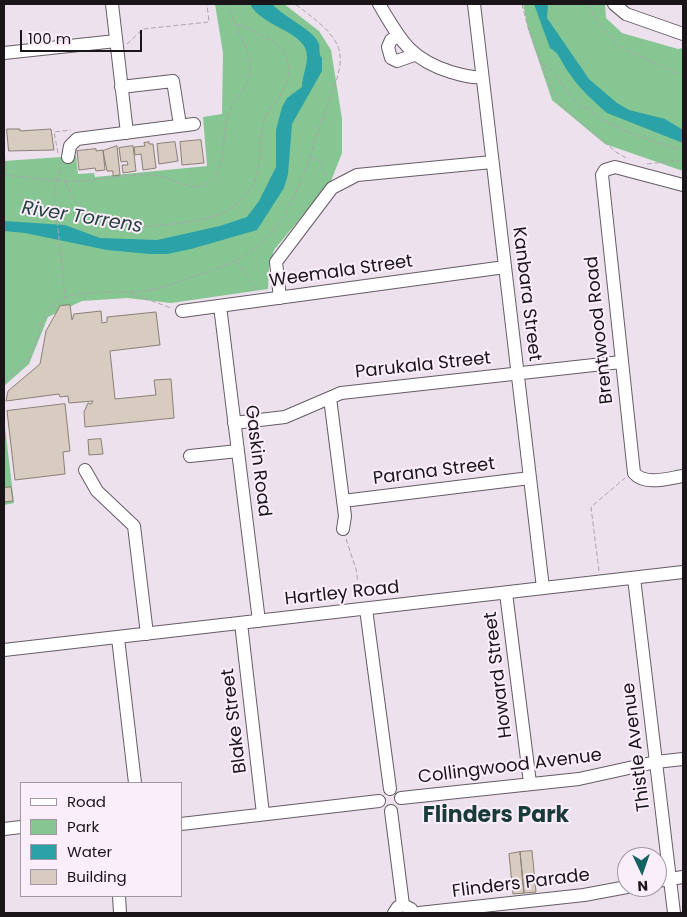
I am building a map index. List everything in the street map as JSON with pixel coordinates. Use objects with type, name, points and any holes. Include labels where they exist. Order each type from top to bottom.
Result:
[{"type":"street","points":[[112,4],[120,43],[121,87],[127,133]]},
{"type":"street","points":[[379,4],[398,36],[414,55],[440,68],[471,78],[482,77]]},
{"type":"street","name":"Kanbara Street","points":[[474,4],[544,588]]},
{"type":"street","points":[[614,4],[626,14],[683,34]]},
{"type":"street","points":[[398,36],[391,40],[388,47],[392,58],[397,61],[414,55]]},
{"type":"street","points":[[4,53],[120,43]]},
{"type":"street","points":[[121,87],[173,80],[180,126]]},
{"type":"street","points":[[68,157],[70,146],[77,140],[194,124]]},
{"type":"street","points":[[280,298],[276,262],[332,188],[356,175],[492,162]]},
{"type":"street","name":"Brentwood Road","points":[[683,185],[615,167],[605,170],[602,176],[633,469],[637,477],[644,480],[683,476]]},
{"type":"street","name":"Weemala Street","points":[[182,311],[505,267]]},
{"type":"street","name":"Gaskin Road","points":[[220,306],[260,621]]},
{"type":"street","name":"Parukala Street","points":[[234,423],[285,417],[341,393],[621,362]]},
{"type":"street","points":[[330,398],[345,516],[343,529]]},
{"type":"street","points":[[190,456],[238,451]]},
{"type":"street","points":[[85,470],[97,491],[134,526],[146,634]]},
{"type":"street","name":"Parana Street","points":[[343,501],[530,478]]},
{"type":"street","name":"Hartley Road","points":[[4,650],[683,572]]},
{"type":"street","name":"Thistle Avenue","points":[[634,578],[656,762],[661,847]]},
{"type":"street","name":"Howard Street","points":[[506,593],[530,783]]},
{"type":"street","points":[[364,610],[390,789]]},
{"type":"street","name":"Blake Street","points":[[241,623],[263,814]]},
{"type":"street","points":[[118,638],[135,782]]},
{"type":"street","name":"Collingwood Avenue","points":[[401,798],[579,779],[656,762],[683,759]]},
{"type":"street","points":[[390,789],[396,790],[401,798],[398,807],[390,811],[383,808],[379,801],[381,793],[390,789]]},
{"type":"street","points":[[182,824],[379,801]]},
{"type":"street","points":[[390,811],[403,911]]},
{"type":"street","points":[[4,830],[20,827]]},
{"type":"street","points":[[667,879],[683,877]]},
{"type":"street","name":"Flinders Parade","points":[[419,913],[584,895],[617,889]]},
{"type":"street","name":"Thistle Avenue","points":[[667,892],[674,913]]},
{"type":"street","points":[[119,897],[120,913]]},
{"type":"path","points":[[120,43],[129,44],[143,29],[209,22],[207,4]]},
{"type":"path","points":[[4,381],[24,364],[33,350],[44,314],[65,297],[145,291],[177,282],[236,260],[268,237],[279,223],[309,156],[339,78],[340,52],[329,30],[295,4]]},
{"type":"path","points":[[522,4],[524,16],[548,84],[559,102],[616,152],[630,160]]},
{"type":"path","points":[[588,4],[597,20],[618,46],[683,76]]},
{"type":"path","points":[[65,181],[75,202],[87,214],[98,221],[113,224],[159,225],[207,218],[222,213],[240,201],[251,188],[259,171],[262,129],[265,118],[283,91],[289,77],[290,64],[286,53],[277,44],[262,35],[234,23]]},
{"type":"path","points":[[542,64],[550,68],[574,100],[582,107],[590,109],[599,118],[627,132],[683,150]]},
{"type":"path","points":[[4,154],[6,164],[4,175]]},
{"type":"path","points":[[309,156],[320,161],[332,188]]},
{"type":"path","points":[[642,164],[683,160]]},
{"type":"path","points":[[57,181],[55,199],[65,297]]},
{"type":"path","points":[[236,260],[257,288],[259,300]]},
{"type":"path","points":[[129,292],[182,311]]},
{"type":"path","points":[[601,582],[591,506],[626,477]]},
{"type":"path","points":[[343,529],[356,569],[364,610]]},
{"type":"green space","points":[[215,4],[284,4],[319,31],[331,50],[342,119],[342,153],[331,181],[274,250],[269,267],[268,289],[171,303],[127,298],[82,301],[48,317],[29,364],[4,386],[4,161],[76,156],[78,174],[94,173],[95,177],[207,166],[203,117],[222,114],[223,53]]},
{"type":"green space","points":[[523,4],[605,4],[606,18],[622,33],[678,49],[683,48],[683,171],[605,144],[552,100],[528,29]]},
{"type":"green space","points":[[4,419],[14,503],[4,505]]},
{"type":"water","name":"River Torrens","points":[[250,4],[272,4],[306,29],[319,44],[322,58],[322,71],[292,124],[288,174],[284,188],[257,230],[167,254],[107,250],[25,233],[4,231],[4,221],[65,225],[100,238],[157,240],[220,226],[247,217],[259,201],[276,167],[276,130],[282,107],[287,98],[302,87],[307,57],[305,48],[300,41],[264,19]]},
{"type":"water","points":[[534,4],[548,4],[547,18],[589,79],[617,103],[629,110],[665,119],[683,130],[683,143],[607,113],[586,94],[566,69],[559,56],[550,48]]},
{"type":"building","points":[[7,129],[20,129],[20,131],[51,129],[54,150],[9,151]]},
{"type":"building","points":[[201,140],[204,163],[182,165],[180,142]]},
{"type":"building","points":[[149,142],[149,144],[153,144],[156,168],[143,170],[141,154],[135,155],[134,147],[145,146],[144,143]]},
{"type":"building","points":[[175,142],[178,161],[159,164],[157,144]]},
{"type":"building","points":[[117,146],[120,175],[113,176],[113,171],[107,171],[103,151]]},
{"type":"building","points":[[133,146],[136,171],[123,173],[122,165],[128,165],[127,161],[121,162],[119,148]]},
{"type":"building","points":[[96,149],[96,151],[103,150],[105,170],[96,171],[95,168],[79,170],[77,151]]},
{"type":"building","points":[[70,305],[72,320],[74,314],[101,311],[102,323],[107,322],[107,317],[156,312],[160,345],[110,351],[115,399],[156,395],[154,380],[171,379],[174,418],[85,427],[84,412],[88,403],[91,404],[93,401],[69,403],[68,396],[60,397],[59,394],[6,401],[8,391],[40,364],[46,331],[60,306]]},
{"type":"building","points":[[65,404],[70,451],[63,452],[65,474],[15,480],[7,411]]},
{"type":"building","points":[[101,439],[103,454],[89,455],[88,440]]},
{"type":"building","points":[[11,487],[13,501],[4,502],[4,488]]},
{"type":"building","points":[[532,851],[536,892],[524,893],[520,852]]},
{"type":"building","points":[[520,852],[524,893],[513,894],[509,854]]},
{"type":"district","name":"Flinders Park","points":[[496,816]]}]
